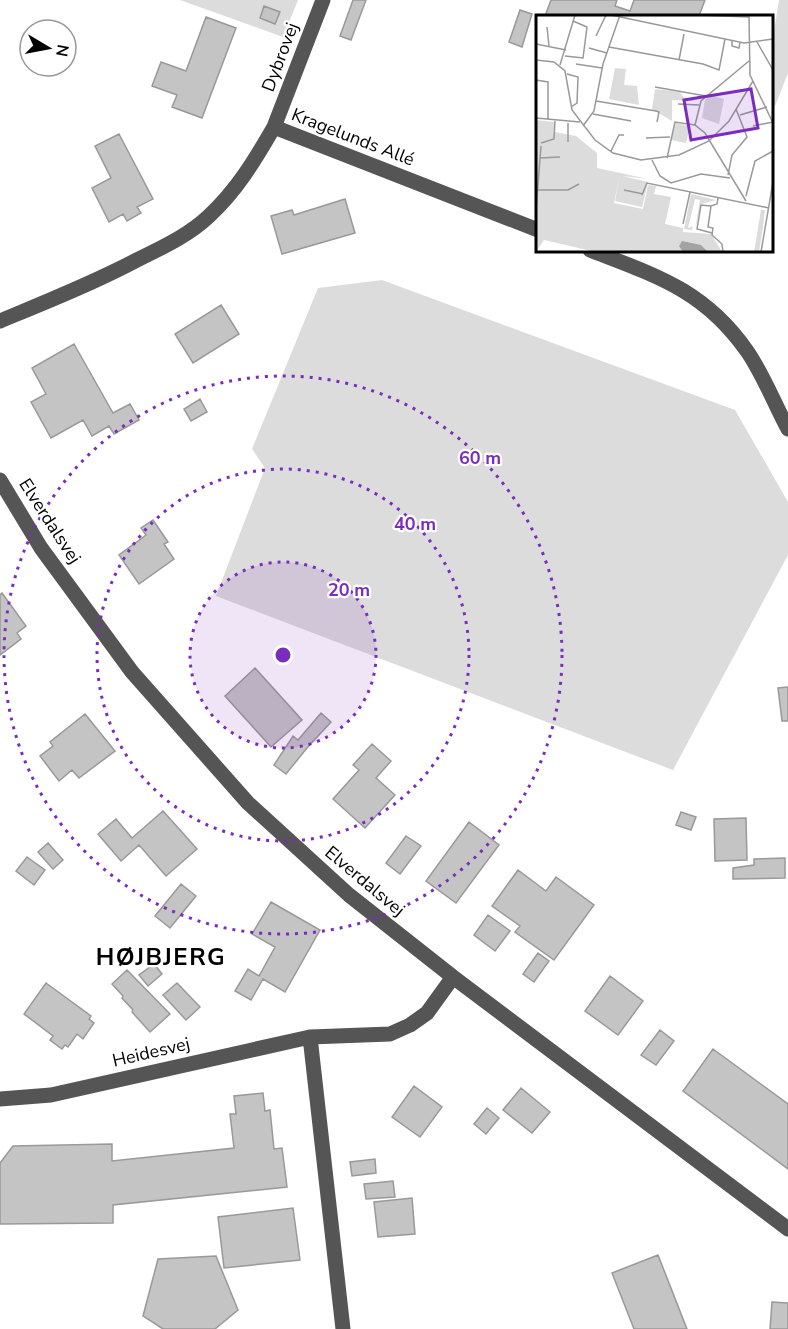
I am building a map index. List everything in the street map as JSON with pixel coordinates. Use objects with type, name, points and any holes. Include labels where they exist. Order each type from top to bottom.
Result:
[{"type":"street","name":"Dybrovej","points":[[274,127],[323,0]]},
{"type":"street","name":"Kragelunds Allé","points":[[0,321],[86,286],[174,242],[208,217],[231,193],[250,168],[274,127],[536,230]]},
{"type":"street","points":[[595,252],[656,276],[691,294],[720,317],[748,352],[788,429]]},
{"type":"street","name":"Elverdalsvej","points":[[0,480],[40,548],[132,672],[248,803],[349,895],[453,977],[788,1229]]},
{"type":"street","name":"Heidesvej","points":[[0,1099],[51,1095],[310,1037],[390,1034],[426,1013],[453,977]]},
{"type":"street","points":[[310,1037],[343,1329]]},
{"type":"shaded area","points":[[180,0],[298,0],[283,37]]},
{"type":"shaded area","points":[[779,0],[788,0],[788,73],[773,111],[773,38]]},
{"type":"shaded area","points":[[382,280],[735,410],[788,502],[788,555],[673,770],[216,596],[265,468],[252,449],[318,288]]},
{"type":"building","points":[[353,0],[366,0],[351,40],[340,36]]},
{"type":"building","points":[[551,0],[617,0],[615,6],[630,11],[634,0],[705,0],[699,15],[545,15]]},
{"type":"building","points":[[264,6],[280,12],[275,24],[260,18]]},
{"type":"building","points":[[520,10],[532,14],[522,47],[509,42]]},
{"type":"building","points":[[206,17],[236,28],[202,118],[172,107],[177,95],[152,86],[161,62],[186,71]]},
{"type":"building","points":[[119,134],[153,199],[137,207],[141,213],[127,221],[123,214],[109,222],[92,188],[111,178],[95,146]]},
{"type":"building","points":[[345,199],[355,233],[282,254],[271,216],[292,210],[294,215]]},
{"type":"building","points":[[221,305],[239,334],[193,363],[175,334]]},
{"type":"building","points":[[74,344],[113,413],[130,404],[139,420],[114,434],[109,426],[92,436],[83,420],[51,438],[31,402],[46,394],[32,368]]},
{"type":"building","points":[[200,399],[207,412],[191,421],[184,409]]},
{"type":"building","points":[[153,520],[168,542],[164,544],[174,559],[139,584],[119,555],[146,535],[141,528]]},
{"type":"building","points":[[2,593],[26,626],[17,633],[21,639],[0,655],[0,595]]},
{"type":"building","points":[[255,668],[302,720],[271,747],[225,696]]},
{"type":"building","points":[[788,687],[788,721],[782,721],[778,688]]},
{"type":"building","points":[[321,713],[331,722],[286,774],[274,765],[293,736],[298,740]]},
{"type":"building","points":[[85,714],[115,751],[79,778],[72,770],[59,781],[40,756],[53,746],[50,742]]},
{"type":"building","points":[[372,744],[391,761],[376,778],[395,795],[365,828],[333,799],[359,770],[353,765]]},
{"type":"building","points":[[163,811],[197,849],[166,876],[139,845],[121,861],[98,834],[116,819],[132,838]]},
{"type":"building","points":[[681,812],[696,817],[691,830],[676,825]]},
{"type":"building","points":[[746,818],[747,860],[715,861],[714,819]]},
{"type":"building","points":[[469,822],[499,845],[456,903],[426,881]]},
{"type":"building","points":[[406,836],[421,846],[400,874],[386,863]]},
{"type":"building","points":[[48,843],[63,860],[53,869],[38,852]]},
{"type":"building","points":[[27,857],[45,870],[34,885],[16,871]]},
{"type":"building","points":[[785,858],[785,878],[733,879],[733,868],[754,865],[754,859]]},
{"type":"building","points":[[518,870],[546,891],[556,877],[594,905],[554,960],[515,932],[520,926],[492,906]]},
{"type":"building","points":[[181,884],[196,896],[170,928],[155,916]]},
{"type":"building","points":[[271,902],[320,930],[285,992],[263,979],[251,1000],[235,991],[248,969],[259,976],[275,947],[252,934]]},
{"type":"building","points":[[488,915],[510,931],[495,951],[474,935]]},
{"type":"building","points":[[538,953],[549,961],[534,982],[523,974]]},
{"type":"building","points":[[154,964],[162,974],[148,986],[139,975]]},
{"type":"building","points":[[127,970],[170,1014],[150,1032],[112,984]]},
{"type":"building","points":[[610,976],[643,1001],[618,1035],[585,1011]]},
{"type":"building","points":[[46,983],[91,1016],[89,1019],[94,1023],[83,1039],[77,1034],[68,1047],[65,1045],[62,1049],[50,1040],[53,1036],[24,1014]]},
{"type":"building","points":[[177,983],[200,1007],[186,1020],[163,995]]},
{"type":"building","points":[[660,1030],[674,1041],[656,1065],[641,1055]]},
{"type":"building","points":[[713,1049],[788,1104],[788,1169],[683,1091]]},
{"type":"building","points":[[414,1086],[442,1107],[420,1137],[392,1117]]},
{"type":"building","points":[[521,1088],[550,1112],[532,1133],[503,1110]]},
{"type":"building","points":[[263,1093],[265,1111],[270,1110],[274,1149],[282,1148],[287,1187],[113,1205],[113,1223],[0,1224],[0,1163],[13,1146],[112,1144],[112,1161],[234,1148],[230,1114],[236,1114],[234,1096]]},
{"type":"building","points":[[487,1108],[499,1118],[486,1134],[474,1124]]},
{"type":"building","points":[[375,1159],[376,1173],[352,1176],[350,1162]]},
{"type":"building","points":[[393,1181],[395,1197],[366,1199],[364,1184]]},
{"type":"building","points":[[412,1198],[415,1234],[378,1237],[374,1202]]},
{"type":"building","points":[[293,1208],[300,1260],[224,1268],[218,1217]]},
{"type":"building","points":[[658,1255],[687,1329],[634,1329],[612,1273]]},
{"type":"building","points":[[216,1256],[238,1310],[215,1329],[163,1329],[143,1316],[158,1259]]},
{"type":"building","points":[[772,1302],[788,1303],[788,1329],[770,1329]]},
{"type":"district","name":"HØJBJERG","points":[[161,957]]}]
